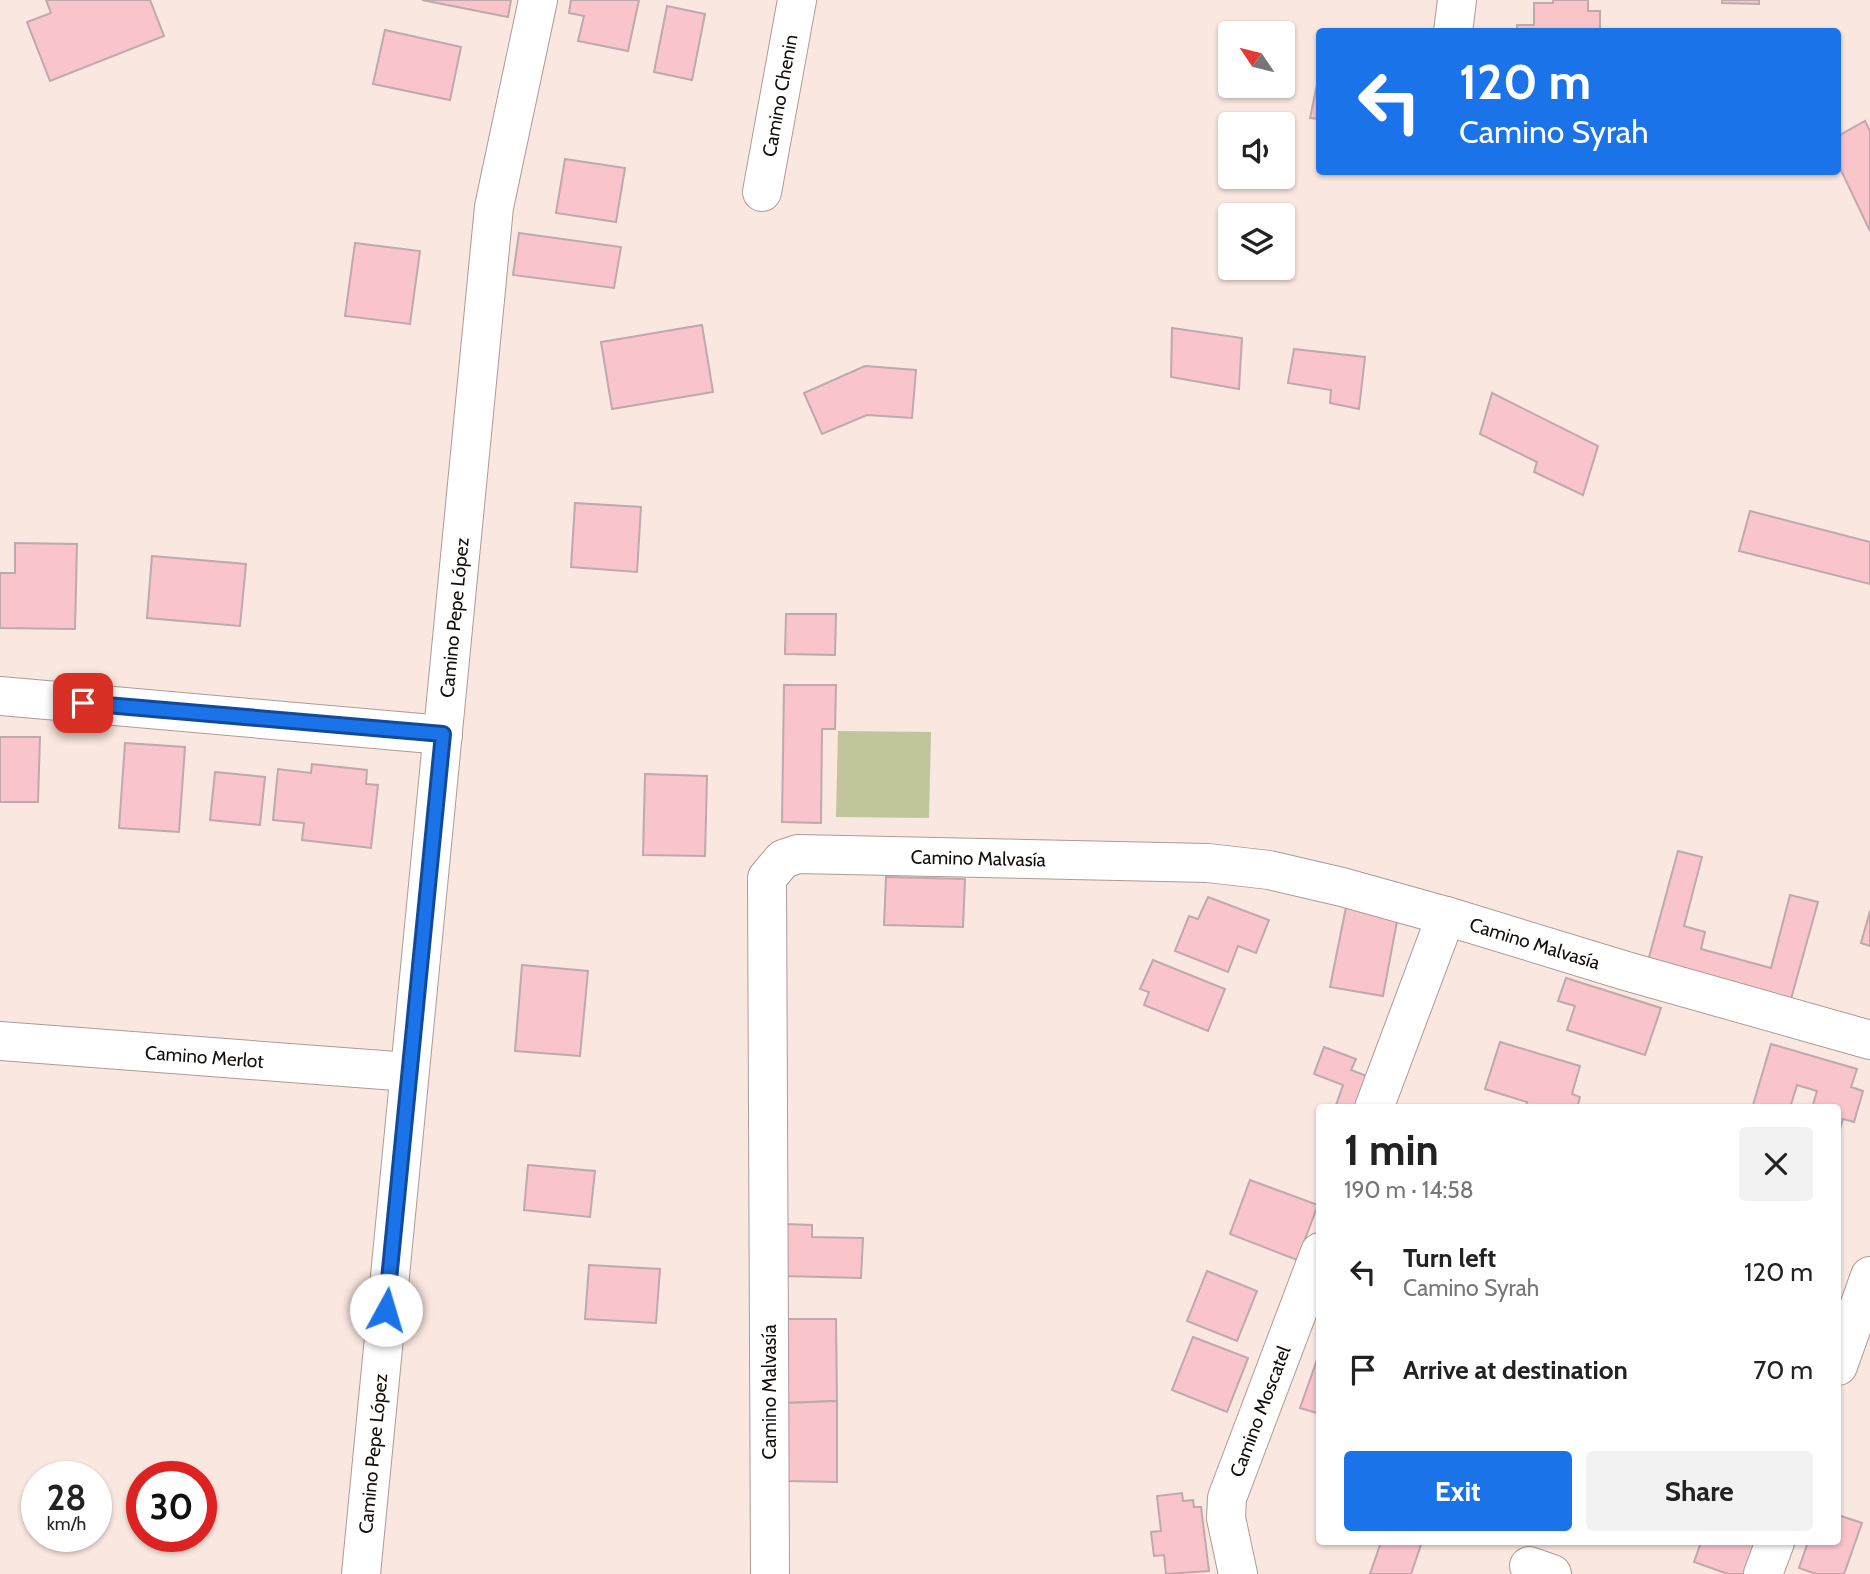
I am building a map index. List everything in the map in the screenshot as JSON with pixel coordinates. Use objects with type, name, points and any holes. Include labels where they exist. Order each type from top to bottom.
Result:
[{"type":"street","name":"Camino Pepe López","points":[[361,1574],[494,207],[538,0]]},
{"type":"street","name":"Camino Chenin","points":[[762,192],[797,0]]},
{"type":"street","points":[[1454,28],[1457,0]]},
{"type":"street","points":[[0,696],[443,734]]},
{"type":"street","name":"Camino Malvasía","points":[[770,1574],[767,878],[783,859],[799,855],[1208,863],[1269,870],[1446,916],[1626,971],[1870,1040]]},
{"type":"street","points":[[1376,1104],[1446,916]]},
{"type":"street","name":"Camino Merlot","points":[[0,1041],[410,1072]]},
{"type":"street","name":"Camino Moscatel","points":[[1238,1574],[1226,1518],[1227,1498],[1316,1263]]},
{"type":"street","points":[[1841,1358],[1870,1276]]},
{"type":"street","points":[[1763,1574],[1773,1545]]},
{"type":"green space","points":[[838,731],[931,732],[929,818],[836,817]]},
{"type":"building","points":[[46,0],[150,0],[164,36],[50,81],[27,22],[51,13]]},
{"type":"building","points":[[422,0],[511,0],[508,17]]},
{"type":"building","points":[[571,0],[639,0],[628,51],[578,41],[584,16],[569,13]]},
{"type":"building","points":[[1553,0],[1588,0],[1588,11],[1600,11],[1600,28],[1517,28],[1517,25],[1534,25],[1534,3],[1553,3]]},
{"type":"building","points":[[1722,0],[1759,0],[1759,4],[1722,3]]},
{"type":"building","points":[[667,6],[705,14],[692,80],[654,72]]},
{"type":"building","points":[[385,30],[461,47],[450,100],[373,84]]},
{"type":"building","points":[[1316,89],[1316,119],[1310,118]]},
{"type":"building","points":[[1865,121],[1870,131],[1870,231],[1841,170],[1841,134]]},
{"type":"building","points":[[565,159],[625,168],[616,222],[556,213]]},
{"type":"building","points":[[519,233],[621,247],[614,288],[513,275]]},
{"type":"building","points":[[355,243],[420,251],[410,324],[345,316]]},
{"type":"building","points":[[702,325],[713,392],[612,409],[601,342]]},
{"type":"building","points":[[1172,328],[1242,338],[1239,389],[1171,377]]},
{"type":"building","points":[[1294,349],[1365,357],[1359,409],[1330,403],[1331,390],[1288,383]]},
{"type":"building","points":[[865,366],[916,370],[912,418],[867,415],[822,434],[804,393]]},
{"type":"building","points":[[1492,393],[1598,446],[1583,495],[1534,472],[1537,462],[1480,434]]},
{"type":"building","points":[[575,503],[641,507],[637,572],[571,567]]},
{"type":"building","points":[[1750,511],[1870,542],[1870,584],[1739,551]]},
{"type":"building","points":[[15,543],[77,544],[75,629],[0,628],[0,573],[15,573]]},
{"type":"building","points":[[152,556],[246,564],[240,626],[147,618]]},
{"type":"building","points":[[786,614],[836,614],[835,655],[785,654]]},
{"type":"building","points":[[784,685],[836,685],[835,729],[822,729],[821,823],[782,822]]},
{"type":"building","points":[[0,737],[40,737],[38,802],[0,802]]},
{"type":"building","points":[[125,743],[185,747],[179,832],[119,828]]},
{"type":"building","points":[[312,764],[367,770],[366,784],[378,785],[371,848],[302,840],[304,823],[273,820],[278,769],[311,773]]},
{"type":"building","points":[[215,772],[265,777],[260,825],[210,820]]},
{"type":"building","points":[[645,774],[707,776],[705,856],[643,855]]},
{"type":"building","points":[[1678,851],[1702,857],[1684,926],[1705,932],[1701,949],[1771,968],[1790,895],[1818,902],[1791,999],[1648,961]]},
{"type":"building","points":[[886,877],[965,879],[963,927],[884,925]]},
{"type":"building","points":[[1208,897],[1269,920],[1256,953],[1238,946],[1228,972],[1175,951],[1189,916],[1198,919]]},
{"type":"building","points":[[1346,907],[1398,916],[1383,996],[1330,987]]},
{"type":"building","points":[[1870,911],[1870,946],[1861,943]]},
{"type":"building","points":[[1153,960],[1225,989],[1208,1031],[1144,1005],[1149,992],[1140,989]]},
{"type":"building","points":[[522,965],[588,971],[580,1056],[515,1051]]},
{"type":"building","points":[[1566,978],[1661,1008],[1645,1055],[1567,1030],[1575,1006],[1558,1001]]},
{"type":"building","points":[[1500,1042],[1580,1066],[1572,1094],[1580,1097],[1578,1104],[1527,1104],[1485,1089]]},
{"type":"building","points":[[1771,1044],[1857,1069],[1851,1087],[1863,1091],[1854,1122],[1843,1119],[1841,1126],[1841,1104],[1813,1104],[1817,1091],[1797,1085],[1791,1104],[1753,1104]]},
{"type":"building","points":[[1324,1047],[1356,1059],[1351,1070],[1372,1078],[1362,1104],[1336,1104],[1343,1085],[1314,1074]]},
{"type":"building","points":[[528,1165],[595,1171],[590,1217],[524,1210]]},
{"type":"building","points":[[1250,1180],[1316,1204],[1297,1260],[1230,1234]]},
{"type":"building","points":[[785,1224],[812,1225],[812,1237],[863,1238],[861,1278],[783,1276]]},
{"type":"building","points":[[589,1265],[660,1269],[656,1323],[585,1319]]},
{"type":"building","points":[[1207,1271],[1257,1291],[1237,1341],[1187,1321]]},
{"type":"building","points":[[785,1319],[836,1319],[837,1401],[786,1403]]},
{"type":"building","points":[[1193,1337],[1248,1358],[1227,1412],[1172,1390]]},
{"type":"building","points":[[1316,1363],[1316,1413],[1300,1408]]},
{"type":"building","points":[[837,1401],[837,1482],[786,1481],[786,1403]]},
{"type":"building","points":[[1182,1493],[1183,1501],[1193,1500],[1194,1507],[1201,1507],[1209,1571],[1166,1574],[1164,1555],[1154,1556],[1151,1532],[1161,1531],[1157,1496]]},
{"type":"building","points":[[1841,1516],[1862,1523],[1844,1574],[1816,1574],[1799,1568],[1807,1545],[1841,1545]]},
{"type":"building","points":[[1380,1545],[1421,1545],[1411,1574],[1370,1574]]},
{"type":"building","points":[[1700,1545],[1762,1545],[1752,1574],[1728,1574],[1694,1562]]},
{"type":"route","points":[[83,703],[443,734],[386,1310]]}]
